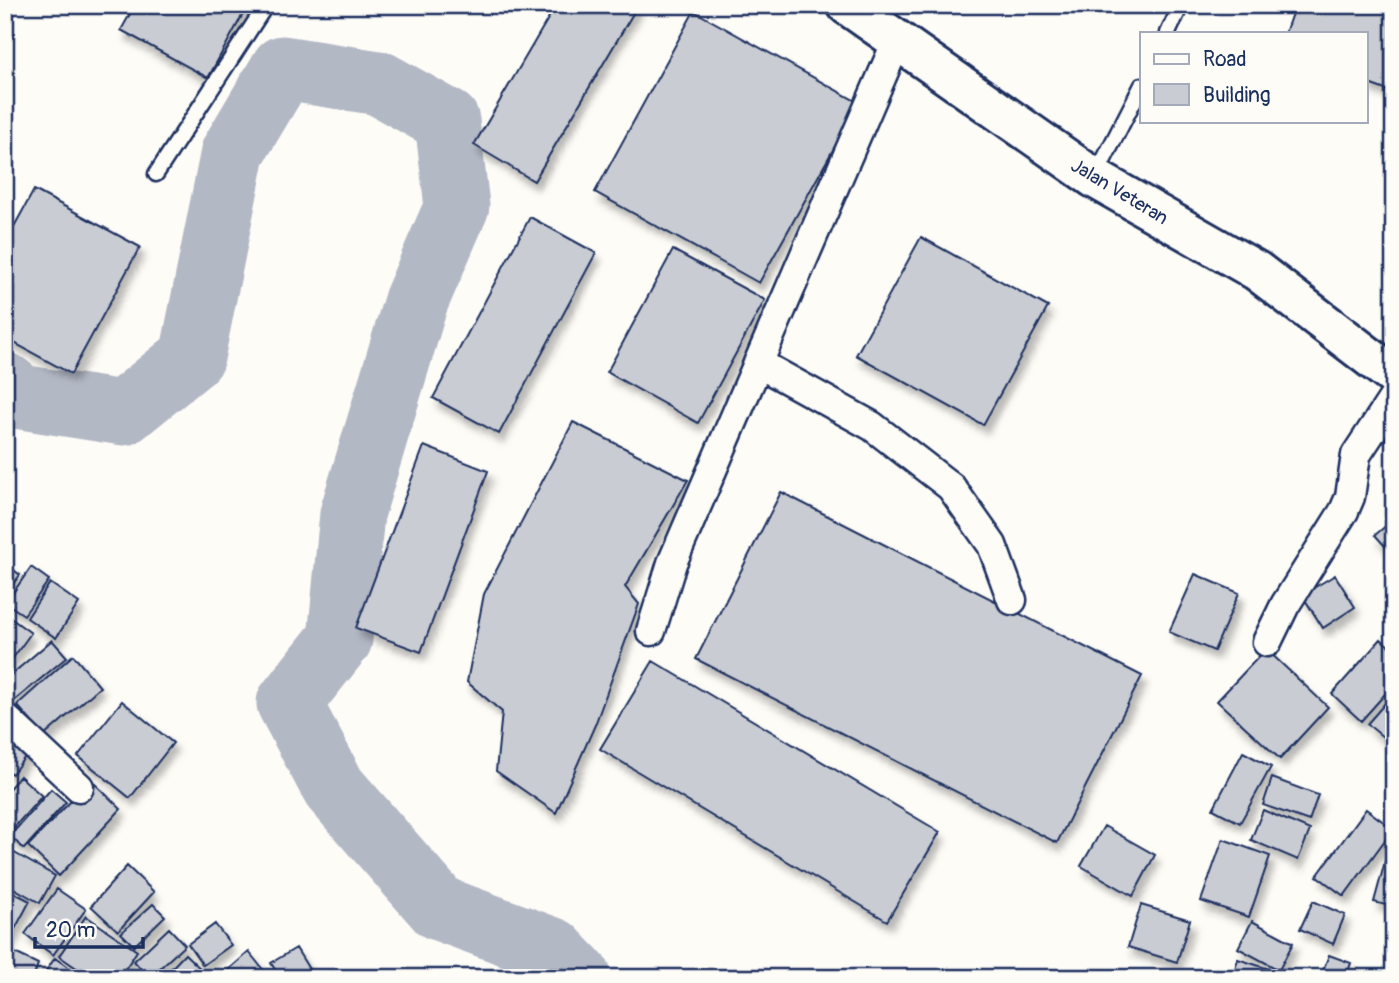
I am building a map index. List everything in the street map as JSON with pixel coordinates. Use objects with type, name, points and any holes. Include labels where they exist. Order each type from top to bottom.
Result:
[{"type":"main road","name":"Jalan Veteran","points":[[847,5],[1094,178],[1257,271],[1394,376]]},
{"type":"street","points":[[651,631],[672,563],[897,41]]},
{"type":"street","points":[[758,363],[872,426],[951,487],[992,545],[1012,600]]},
{"type":"street","points":[[1268,642],[1284,605],[1344,512],[1350,497],[1356,455],[1361,443],[1394,397]]},
{"type":"street","points":[[5,718],[79,787]]},
{"type":"lane","points":[[156,174],[266,5]]},
{"type":"lane","points":[[1168,32],[1181,5]]},
{"type":"lane","points":[[1094,178],[1140,89]]},
{"type":"building","points":[[135,5],[248,5],[208,78],[121,30]]},
{"type":"building","points":[[556,5],[638,5],[534,181],[474,145]]},
{"type":"building","points":[[1295,5],[1394,5],[1394,93],[1368,84],[1368,32],[1285,32]]},
{"type":"building","points":[[694,11],[859,103],[759,283],[595,192]]},
{"type":"building","points":[[34,190],[140,247],[71,374],[5,338],[5,243]]},
{"type":"building","points":[[530,217],[596,253],[499,434],[433,398]]},
{"type":"building","points":[[921,237],[1048,307],[983,425],[856,355]]},
{"type":"building","points":[[673,250],[765,300],[698,423],[607,372]]},
{"type":"building","points":[[573,422],[688,480],[625,587],[639,604],[595,725],[556,813],[496,771],[502,712],[467,682],[484,594]]},
{"type":"building","points":[[424,446],[488,471],[421,652],[356,628]]},
{"type":"building","points":[[781,492],[1142,676],[1057,843],[696,659]]},
{"type":"building","points":[[1394,519],[1394,556],[1375,535]]},
{"type":"building","points":[[5,563],[20,575],[5,594]]},
{"type":"building","points":[[31,567],[49,580],[24,615],[6,603]]},
{"type":"building","points":[[1195,574],[1239,593],[1214,651],[1169,632]]},
{"type":"building","points":[[1335,575],[1355,607],[1323,628],[1302,595]]},
{"type":"building","points":[[50,583],[79,603],[56,638],[27,618]]},
{"type":"building","points":[[5,614],[31,633],[5,669]]},
{"type":"building","points":[[1381,639],[1394,651],[1394,684],[1361,721],[1332,694]]},
{"type":"building","points":[[52,640],[67,657],[14,701],[5,690],[5,680]]},
{"type":"building","points":[[1266,649],[1328,707],[1280,759],[1217,701]]},
{"type":"building","points":[[73,655],[100,687],[44,736],[17,705]]},
{"type":"building","points":[[653,661],[940,832],[887,921],[600,749]]},
{"type":"building","points":[[1394,693],[1394,746],[1367,724]]},
{"type":"building","points":[[122,701],[173,743],[130,798],[78,756]]},
{"type":"building","points":[[5,736],[30,750],[12,774],[5,769]]},
{"type":"building","points":[[1243,752],[1271,767],[1240,823],[1213,809]]},
{"type":"building","points":[[20,776],[42,796],[9,833],[5,830],[5,793]]},
{"type":"building","points":[[1272,778],[1318,795],[1309,821],[1263,805]]},
{"type":"building","points":[[91,780],[121,809],[59,876],[28,846]]},
{"type":"building","points":[[51,789],[66,802],[24,849],[10,836]]},
{"type":"building","points":[[1366,809],[1393,829],[1344,896],[1317,876]]},
{"type":"building","points":[[1263,810],[1310,830],[1298,860],[1251,840]]},
{"type":"building","points":[[1104,826],[1155,855],[1133,896],[1081,866]]},
{"type":"building","points":[[1223,839],[1270,856],[1249,917],[1201,901]]},
{"type":"building","points":[[1390,843],[1394,844],[1394,907],[1374,902]]},
{"type":"building","points":[[11,851],[55,876],[40,903],[5,883],[5,861]]},
{"type":"building","points":[[127,866],[154,892],[118,931],[91,906]]},
{"type":"building","points":[[5,888],[30,901],[7,944],[5,943]]},
{"type":"building","points":[[57,889],[86,909],[53,955],[25,934]]},
{"type":"building","points":[[1313,901],[1345,915],[1333,944],[1300,929]]},
{"type":"building","points":[[153,904],[165,916],[134,946],[121,933]]},
{"type":"building","points":[[1141,905],[1190,920],[1177,962],[1128,947]]},
{"type":"building","points":[[86,916],[137,951],[119,978],[91,978],[59,956]]},
{"type":"building","points":[[1252,921],[1293,943],[1279,970],[1238,948]]},
{"type":"building","points":[[215,924],[231,945],[203,965],[188,944]]},
{"type":"building","points":[[169,928],[185,945],[149,978],[134,961]]},
{"type":"building","points":[[296,948],[312,974],[307,978],[280,978],[271,963]]},
{"type":"building","points":[[249,952],[265,972],[258,978],[219,978]]},
{"type":"building","points":[[15,953],[38,964],[33,978],[5,978]]},
{"type":"building","points":[[185,954],[207,975],[204,978],[162,978]]},
{"type":"building","points":[[1329,955],[1351,963],[1346,978],[1320,978]]},
{"type":"building","points":[[55,958],[83,978],[41,978]]},
{"type":"building","points":[[1238,959],[1284,974],[1283,978],[1232,978]]},
{"type":"waterway","points":[[5,385],[21,397],[123,413],[192,357],[233,152],[283,68],[379,83],[447,121],[457,206],[416,301],[352,514],[340,639],[289,703],[334,788],[439,908],[553,950],[580,978]]}]
